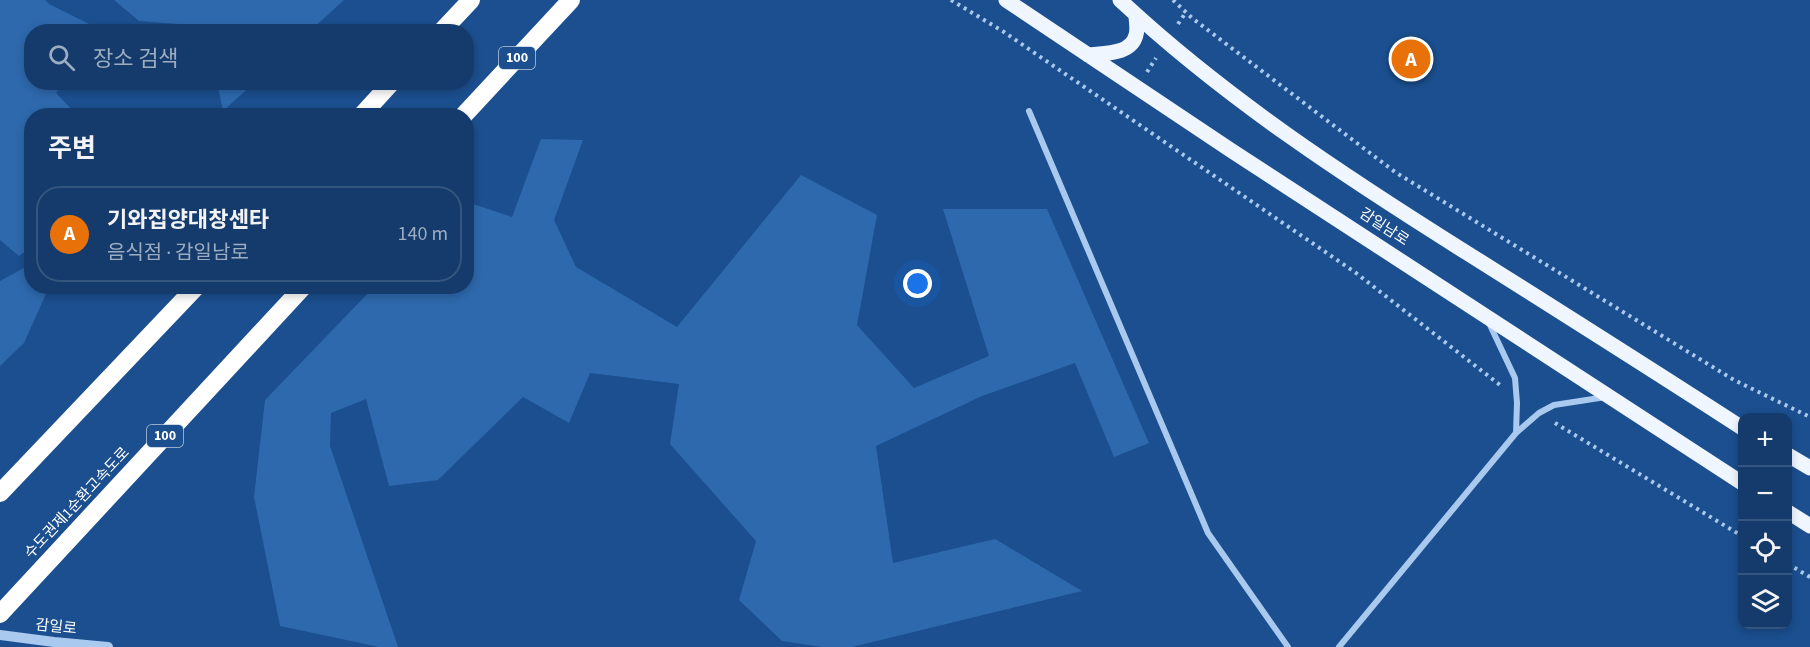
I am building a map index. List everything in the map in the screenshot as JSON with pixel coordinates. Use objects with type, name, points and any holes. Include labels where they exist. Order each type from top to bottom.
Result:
[{"type":"highway","points":[[448,24],[471,0]]},
{"type":"highway","name":"100","points":[[470,108],[571,0]]},
{"type":"highway","points":[[368,108],[385,90]]},
{"type":"highway","points":[[0,493],[189,294]]},
{"type":"highway","name":"수도권제1순환고속도로","points":[[0,614],[297,294]]},
{"type":"main road","name":"감일남로","points":[[1006,0],[1232,152],[1738,480]]},
{"type":"main road","name":"감일남로","points":[[1120,0],[1167,42],[1265,120],[1375,195],[1738,425]]},
{"type":"main road","points":[[1088,55],[1116,52],[1131,45],[1137,34],[1136,15]]},
{"type":"main road","points":[[1792,457],[1810,468]]},
{"type":"main road","points":[[1792,515],[1810,526]]},
{"type":"street","points":[[1029,111],[1208,533],[1288,647]]},
{"type":"street","points":[[1486,315],[1515,378],[1516,434]]},
{"type":"street","points":[[1340,647],[1516,434],[1539,413],[1554,405],[1610,396]]},
{"type":"street","name":"감일로","points":[[0,635],[108,647]]},
{"type":"path","points":[[951,0],[1004,32],[1356,273],[1499,384],[1517,403]]},
{"type":"path","points":[[1173,0],[1395,172],[1734,380],[1810,417]]},
{"type":"path","points":[[1120,112],[1186,12]]},
{"type":"path","points":[[1539,413],[1738,533]]},
{"type":"path","points":[[1792,567],[1810,578]]},
{"type":"shaded area","points":[[0,0],[45,0],[89,24],[24,24],[24,90],[58,90],[56,93],[70,108],[24,108],[24,252],[19,256],[0,240]]},
{"type":"shaded area","points":[[114,0],[344,0],[318,24],[177,24],[139,21]]},
{"type":"shaded area","points":[[219,90],[246,90],[226,108],[222,108]]},
{"type":"shaded area","points":[[541,139],[583,140],[554,220],[576,267],[677,327],[801,175],[877,215],[857,325],[914,388],[989,356],[943,209],[1047,209],[1149,443],[1114,457],[1075,363],[982,396],[876,446],[893,563],[995,539],[1082,591],[852,647],[822,647],[782,641],[739,600],[756,541],[670,444],[679,384],[590,373],[569,423],[523,397],[438,480],[389,486],[366,399],[331,413],[330,446],[398,647],[379,647],[280,626],[254,497],[265,400],[367,294],[474,294],[474,204],[512,217]]},
{"type":"shaded area","points":[[24,268],[24,294],[46,294],[24,343],[0,366],[0,281]]},
{"type":"place","name":"기와집양대창센타","points":[[1411,59]]}]
